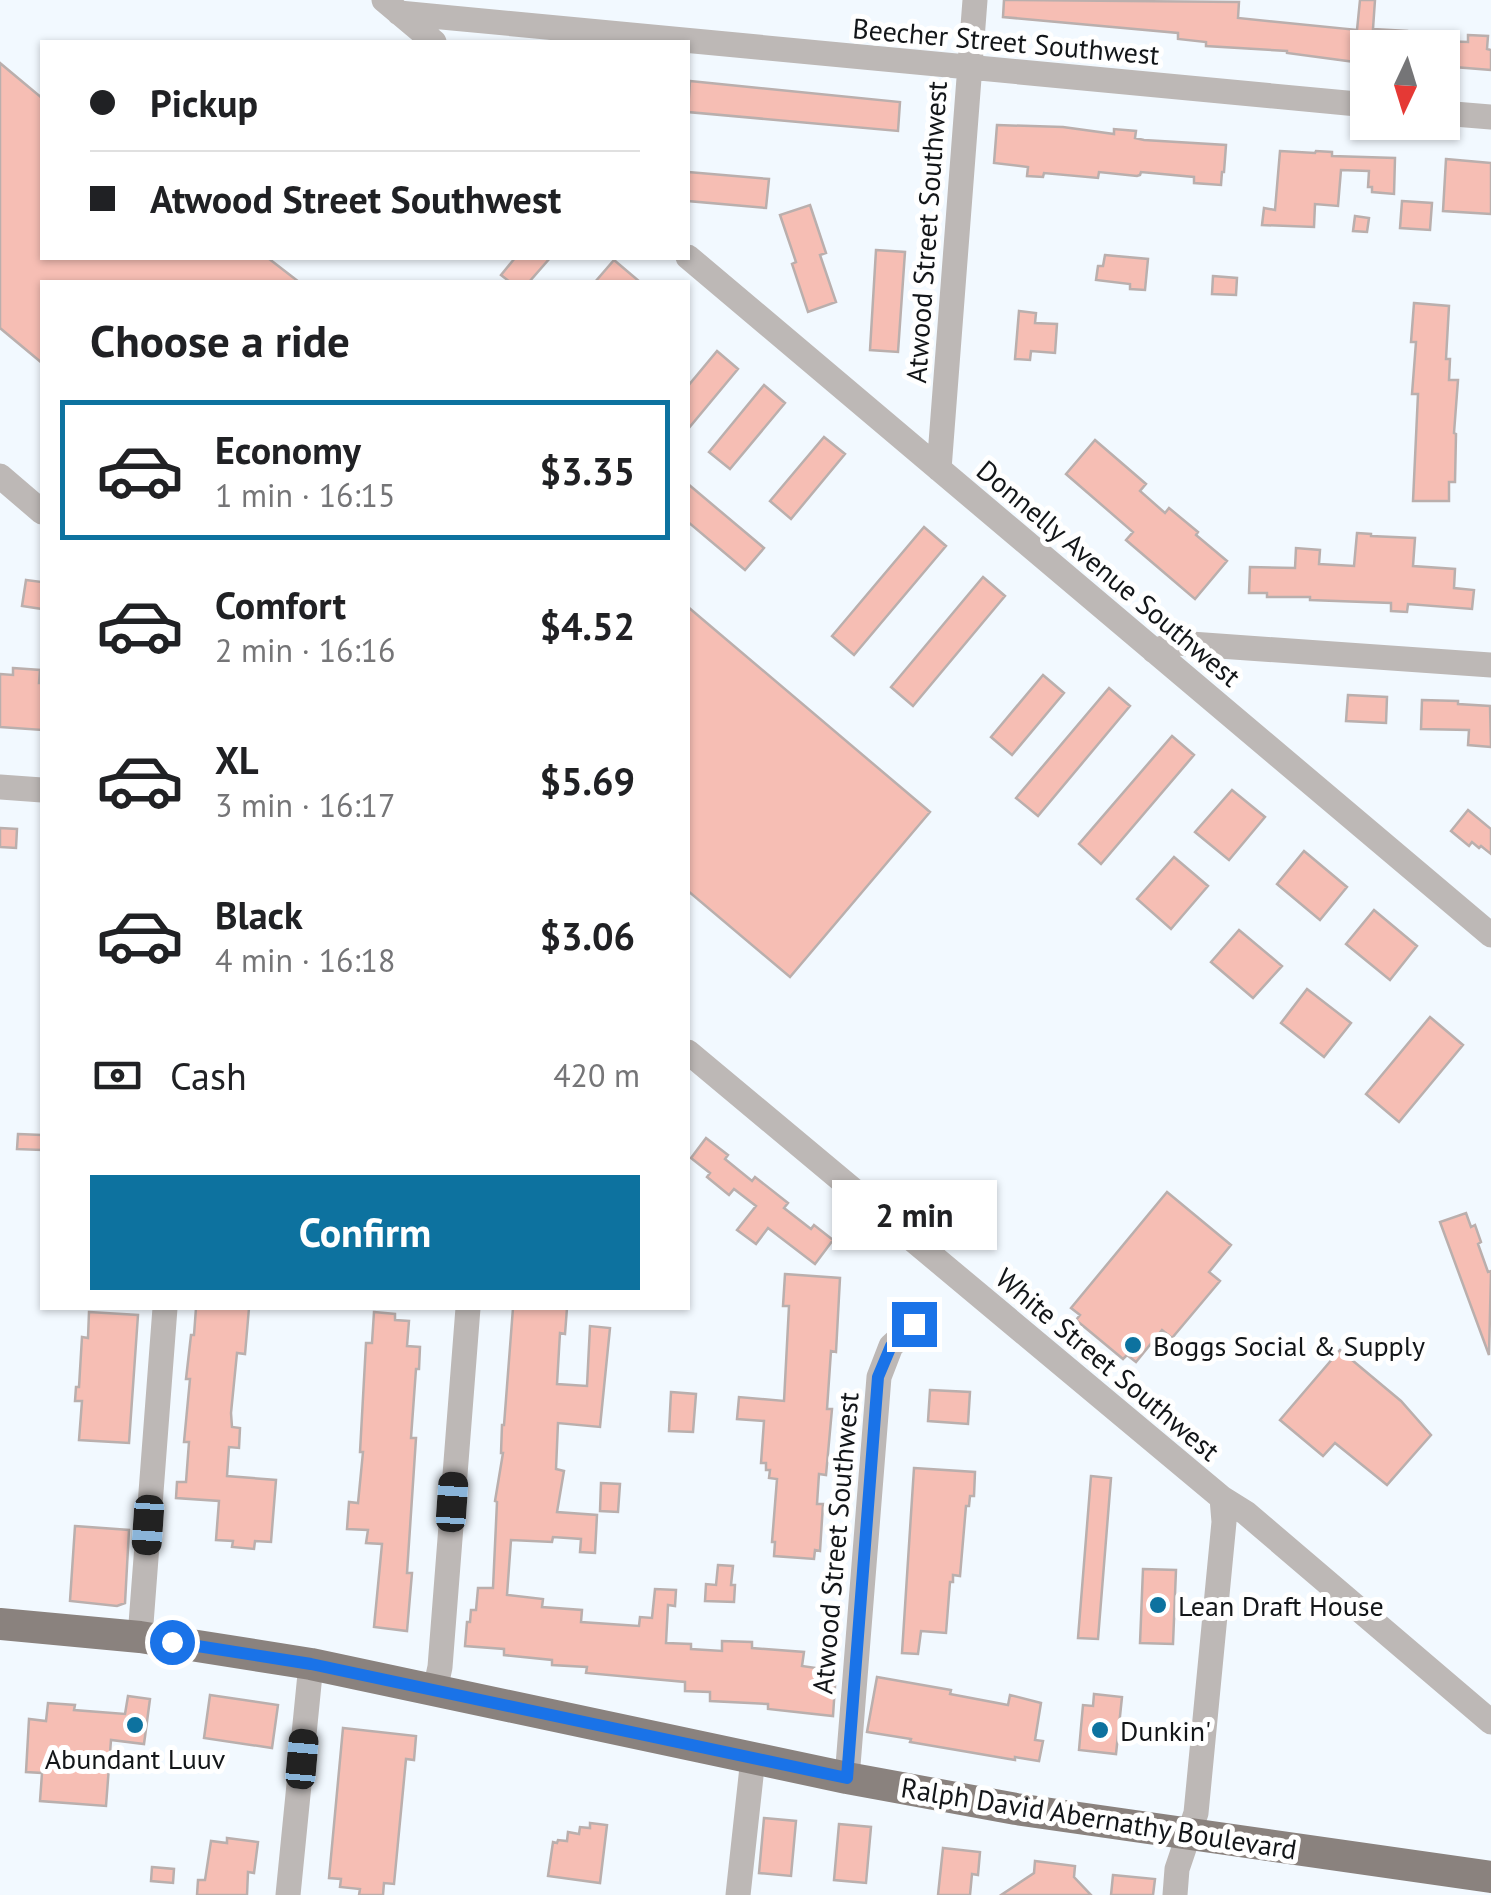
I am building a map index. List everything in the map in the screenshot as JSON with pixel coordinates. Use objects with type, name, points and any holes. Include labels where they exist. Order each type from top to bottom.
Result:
[{"type":"main road","name":"Ralph David Abernathy Boulevard","points":[[0,1624],[140,1637],[311,1664],[847,1778],[1016,1809],[1491,1876]]},
{"type":"street","name":"Atwood Street Southwest","points":[[939,469],[975,0]]},
{"type":"street","name":"Beecher Street Southwest","points":[[391,7],[1350,104]]},
{"type":"street","points":[[391,7],[432,40]]},
{"type":"street","points":[[1460,114],[1491,117]]},
{"type":"street","name":"Donnelly Avenue Southwest","points":[[690,259],[1491,935]]},
{"type":"street","points":[[0,476],[40,510]]},
{"type":"street","points":[[1154,651],[1178,644],[1491,665]]},
{"type":"street","points":[[0,787],[40,790]]},
{"type":"street","name":"White Street Southwest","points":[[690,1054],[1222,1498],[1246,1513],[1491,1722]]},
{"type":"street","points":[[140,1637],[164,1310]]},
{"type":"street","points":[[435,1690],[440,1667],[468,1310]]},
{"type":"street","name":"Atwood Street Southwest","points":[[847,1778],[878,1377],[891,1346],[914,1324]]},
{"type":"street","points":[[1175,1895],[1178,1869],[1196,1812],[1224,1522],[1222,1498]]},
{"type":"street","points":[[288,1895],[311,1664]]},
{"type":"street","points":[[738,1895],[753,1758]]},
{"type":"building","points":[[1004,0],[1239,2],[1238,18],[1357,30],[1350,30],[1350,61],[1287,51],[1206,46],[1206,42],[1178,39],[1178,33],[1003,17]]},
{"type":"building","points":[[1360,0],[1375,0],[1373,29],[1390,30],[1357,30]]},
{"type":"building","points":[[1468,35],[1488,36],[1491,70],[1460,67],[1460,42],[1468,42]]},
{"type":"building","points":[[0,63],[40,96],[40,260],[271,260],[296,280],[40,280],[40,361],[0,328]]},
{"type":"building","points":[[690,81],[900,102],[898,131],[690,112]]},
{"type":"building","points":[[997,125],[1063,127],[1114,134],[1114,129],[1136,131],[1135,138],[1144,140],[1226,145],[1221,185],[1194,183],[1194,177],[1141,172],[1137,176],[1099,172],[1098,178],[1044,173],[1043,177],[1027,176],[1028,167],[994,163]]},
{"type":"building","points":[[1280,151],[1395,158],[1394,194],[1372,192],[1372,187],[1368,187],[1369,171],[1341,170],[1338,206],[1315,204],[1314,227],[1262,225],[1264,208],[1275,210]]},
{"type":"building","points":[[1446,159],[1491,163],[1491,214],[1443,211]]},
{"type":"building","points":[[690,172],[769,179],[766,208],[690,201]]},
{"type":"building","points":[[1402,201],[1432,203],[1430,230],[1400,228]]},
{"type":"building","points":[[810,205],[826,253],[820,255],[836,302],[808,312],[780,215]]},
{"type":"building","points":[[1355,216],[1369,218],[1367,232],[1353,231]]},
{"type":"building","points":[[876,250],[905,252],[898,352],[870,350]]},
{"type":"building","points":[[1105,255],[1148,259],[1145,290],[1096,280]]},
{"type":"building","points":[[513,260],[548,260],[531,280],[507,280],[501,275]]},
{"type":"building","points":[[614,260],[638,280],[597,280]]},
{"type":"building","points":[[1213,276],[1237,278],[1236,295],[1212,294]]},
{"type":"building","points":[[1414,303],[1449,306],[1446,359],[1450,359],[1449,380],[1458,380],[1455,482],[1449,482],[1449,501],[1413,501],[1418,394],[1412,394]]},
{"type":"building","points":[[1019,311],[1036,313],[1035,323],[1057,324],[1055,353],[1031,351],[1030,360],[1015,359]]},
{"type":"building","points":[[717,351],[738,369],[690,427],[690,384]]},
{"type":"building","points":[[764,385],[785,403],[730,469],[709,452]]},
{"type":"building","points":[[824,437],[845,454],[791,519],[770,501]]},
{"type":"building","points":[[1095,440],[1146,484],[1140,491],[1165,513],[1169,508],[1227,561],[1195,599],[1126,540],[1133,532],[1066,474]]},
{"type":"building","points":[[690,486],[764,548],[745,570],[690,524]]},
{"type":"building","points":[[924,527],[946,546],[854,655],[832,636]]},
{"type":"building","points":[[1357,533],[1415,538],[1413,566],[1455,569],[1454,588],[1474,590],[1472,609],[1408,604],[1407,612],[1391,611],[1391,603],[1249,593],[1250,567],[1295,568],[1296,548],[1320,550],[1319,564],[1354,566]]},
{"type":"building","points":[[983,577],[1005,596],[913,706],[891,687]]},
{"type":"building","points":[[26,580],[40,582],[40,609],[22,606]]},
{"type":"building","points":[[690,609],[930,812],[790,977],[690,893]]},
{"type":"building","points":[[13,668],[40,670],[40,730],[0,727],[0,674],[13,675]]},
{"type":"building","points":[[1043,675],[1064,693],[1012,755],[991,737]]},
{"type":"building","points":[[1109,688],[1130,706],[1038,816],[1016,798]]},
{"type":"building","points":[[1348,695],[1387,697],[1386,723],[1346,721]]},
{"type":"building","points":[[1422,700],[1490,706],[1491,747],[1468,745],[1469,730],[1421,729]]},
{"type":"building","points":[[1172,736],[1194,755],[1101,864],[1079,844]]},
{"type":"building","points":[[1232,790],[1265,817],[1229,860],[1195,832]]},
{"type":"building","points":[[1468,810],[1491,829],[1491,854],[1472,842],[1469,846],[1451,831]]},
{"type":"building","points":[[0,828],[17,829],[16,848],[0,847]]},
{"type":"building","points":[[1304,851],[1347,887],[1320,920],[1277,884]]},
{"type":"building","points":[[1174,857],[1208,886],[1171,929],[1137,899]]},
{"type":"building","points":[[1374,910],[1417,946],[1390,980],[1346,944]]},
{"type":"building","points":[[1239,930],[1282,966],[1253,998],[1211,962]]},
{"type":"building","points":[[1307,989],[1351,1023],[1324,1057],[1281,1023]]},
{"type":"building","points":[[1430,1017],[1463,1045],[1399,1122],[1366,1094]]},
{"type":"building","points":[[18,1134],[40,1135],[40,1150],[17,1149]]},
{"type":"building","points":[[706,1138],[752,1181],[755,1177],[788,1203],[784,1208],[833,1240],[815,1264],[768,1228],[756,1244],[737,1230],[756,1206],[734,1189],[729,1195],[691,1158]]},
{"type":"building","points":[[1167,1192],[1231,1245],[1209,1272],[1220,1281],[1172,1338],[1162,1330],[1136,1362],[1127,1355],[1123,1359],[1076,1320],[1080,1315],[1071,1308]]},
{"type":"building","points":[[1466,1213],[1471,1227],[1475,1225],[1481,1242],[1478,1244],[1488,1272],[1491,1271],[1489,1355],[1440,1222]]},
{"type":"building","points":[[785,1274],[840,1278],[836,1352],[831,1351],[827,1409],[832,1409],[826,1475],[819,1474],[817,1504],[823,1504],[820,1551],[815,1550],[814,1559],[774,1556],[777,1479],[769,1478],[770,1470],[766,1470],[766,1463],[761,1463],[764,1421],[737,1419],[739,1397],[784,1401],[789,1306],[783,1306]]},
{"type":"building","points":[[196,1310],[249,1310],[245,1354],[237,1353],[231,1413],[232,1427],[240,1428],[239,1448],[229,1447],[227,1476],[276,1480],[271,1542],[255,1541],[254,1549],[232,1547],[233,1541],[216,1540],[219,1501],[176,1498],[177,1482],[186,1482],[189,1442],[184,1442],[190,1379],[186,1379]]},
{"type":"building","points":[[513,1310],[567,1310],[565,1334],[560,1333],[557,1384],[587,1386],[590,1326],[610,1328],[600,1427],[558,1423],[556,1469],[564,1471],[557,1512],[597,1515],[595,1553],[580,1552],[581,1539],[511,1540],[507,1595],[543,1599],[542,1607],[582,1610],[581,1622],[639,1626],[640,1617],[652,1618],[655,1589],[676,1590],[675,1606],[668,1605],[666,1643],[722,1651],[722,1641],[752,1642],[752,1648],[804,1652],[802,1666],[836,1671],[833,1716],[768,1709],[768,1704],[710,1701],[710,1692],[685,1691],[685,1682],[586,1673],[587,1667],[552,1665],[552,1660],[504,1655],[504,1649],[465,1646],[467,1622],[471,1610],[476,1610],[478,1588],[493,1588],[495,1501]]},
{"type":"building","points":[[89,1312],[138,1315],[129,1443],[79,1440],[82,1401],[75,1401],[76,1387],[82,1337],[88,1338]]},
{"type":"building","points":[[374,1312],[395,1314],[395,1320],[409,1321],[407,1346],[420,1347],[411,1438],[416,1438],[407,1631],[374,1627],[382,1544],[366,1543],[368,1530],[347,1529],[349,1502],[358,1503],[366,1343],[372,1343]]},
{"type":"building","points":[[1340,1350],[1401,1401],[1431,1435],[1387,1485],[1335,1443],[1323,1456],[1280,1420]]},
{"type":"building","points":[[930,1390],[970,1392],[968,1424],[928,1421]]},
{"type":"building","points":[[671,1392],[696,1394],[693,1432],[669,1431]]},
{"type":"building","points":[[914,1468],[975,1472],[974,1496],[970,1496],[966,1506],[960,1576],[953,1575],[950,1582],[946,1633],[921,1631],[918,1654],[902,1653]]},
{"type":"building","points":[[1091,1476],[1111,1478],[1098,1639],[1078,1638]]},
{"type":"building","points":[[601,1483],[620,1484],[618,1512],[600,1511]]},
{"type":"building","points":[[75,1526],[129,1530],[125,1603],[117,1606],[70,1601]]},
{"type":"building","points":[[718,1565],[733,1566],[734,1602],[705,1601],[706,1584],[716,1585]]},
{"type":"building","name":"Lean Draft House","points":[[1143,1569],[1176,1570],[1173,1644],[1140,1643]]},
{"type":"building","points":[[877,1677],[1008,1705],[1010,1695],[1041,1703],[1035,1740],[1043,1741],[1039,1761],[1015,1760],[867,1732]]},
{"type":"building","name":"Dunkin'","points":[[1094,1694],[1122,1697],[1116,1754],[1079,1750],[1083,1705],[1093,1706]]},
{"type":"building","points":[[210,1695],[278,1705],[272,1748],[204,1738]]},
{"type":"building","points":[[128,1696],[150,1699],[144,1744],[111,1740],[106,1806],[40,1801],[42,1773],[26,1772],[29,1719],[46,1721],[48,1703],[75,1705],[74,1710],[125,1714]]},
{"type":"building","points":[[343,1728],[416,1736],[414,1760],[406,1759],[394,1884],[384,1883],[383,1895],[359,1895],[360,1889],[340,1887],[341,1879],[329,1878]]},
{"type":"building","points":[[764,1818],[796,1821],[791,1876],[759,1873]]},
{"type":"building","points":[[590,1823],[607,1825],[600,1883],[548,1876],[553,1842],[567,1841],[568,1832],[579,1834],[580,1827],[590,1828]]},
{"type":"building","points":[[839,1824],[871,1827],[866,1883],[834,1880]]},
{"type":"building","points":[[227,1838],[258,1842],[254,1873],[248,1872],[247,1895],[197,1895],[198,1880],[205,1880],[211,1841],[227,1843]]},
{"type":"building","points":[[943,1848],[980,1852],[978,1875],[972,1874],[970,1895],[938,1895]]},
{"type":"building","points":[[1035,1861],[1075,1866],[1074,1877],[1091,1895],[1001,1895],[1034,1873]]},
{"type":"building","points":[[152,1867],[174,1869],[173,1883],[151,1881]]},
{"type":"building","points":[[1113,1875],[1155,1879],[1153,1895],[1111,1895]]},
{"type":"place","name":"Boggs Social & Supply","points":[[1133,1345]]},
{"type":"place","name":"Lean Draft House","points":[[1158,1605]]},
{"type":"place","name":"Abundant Luuv","points":[[135,1725]]},
{"type":"place","name":"Dunkin'","points":[[1100,1730]]},
{"type":"route","points":[[172,1642],[311,1664],[847,1778],[878,1377],[891,1346],[914,1324]]}]
